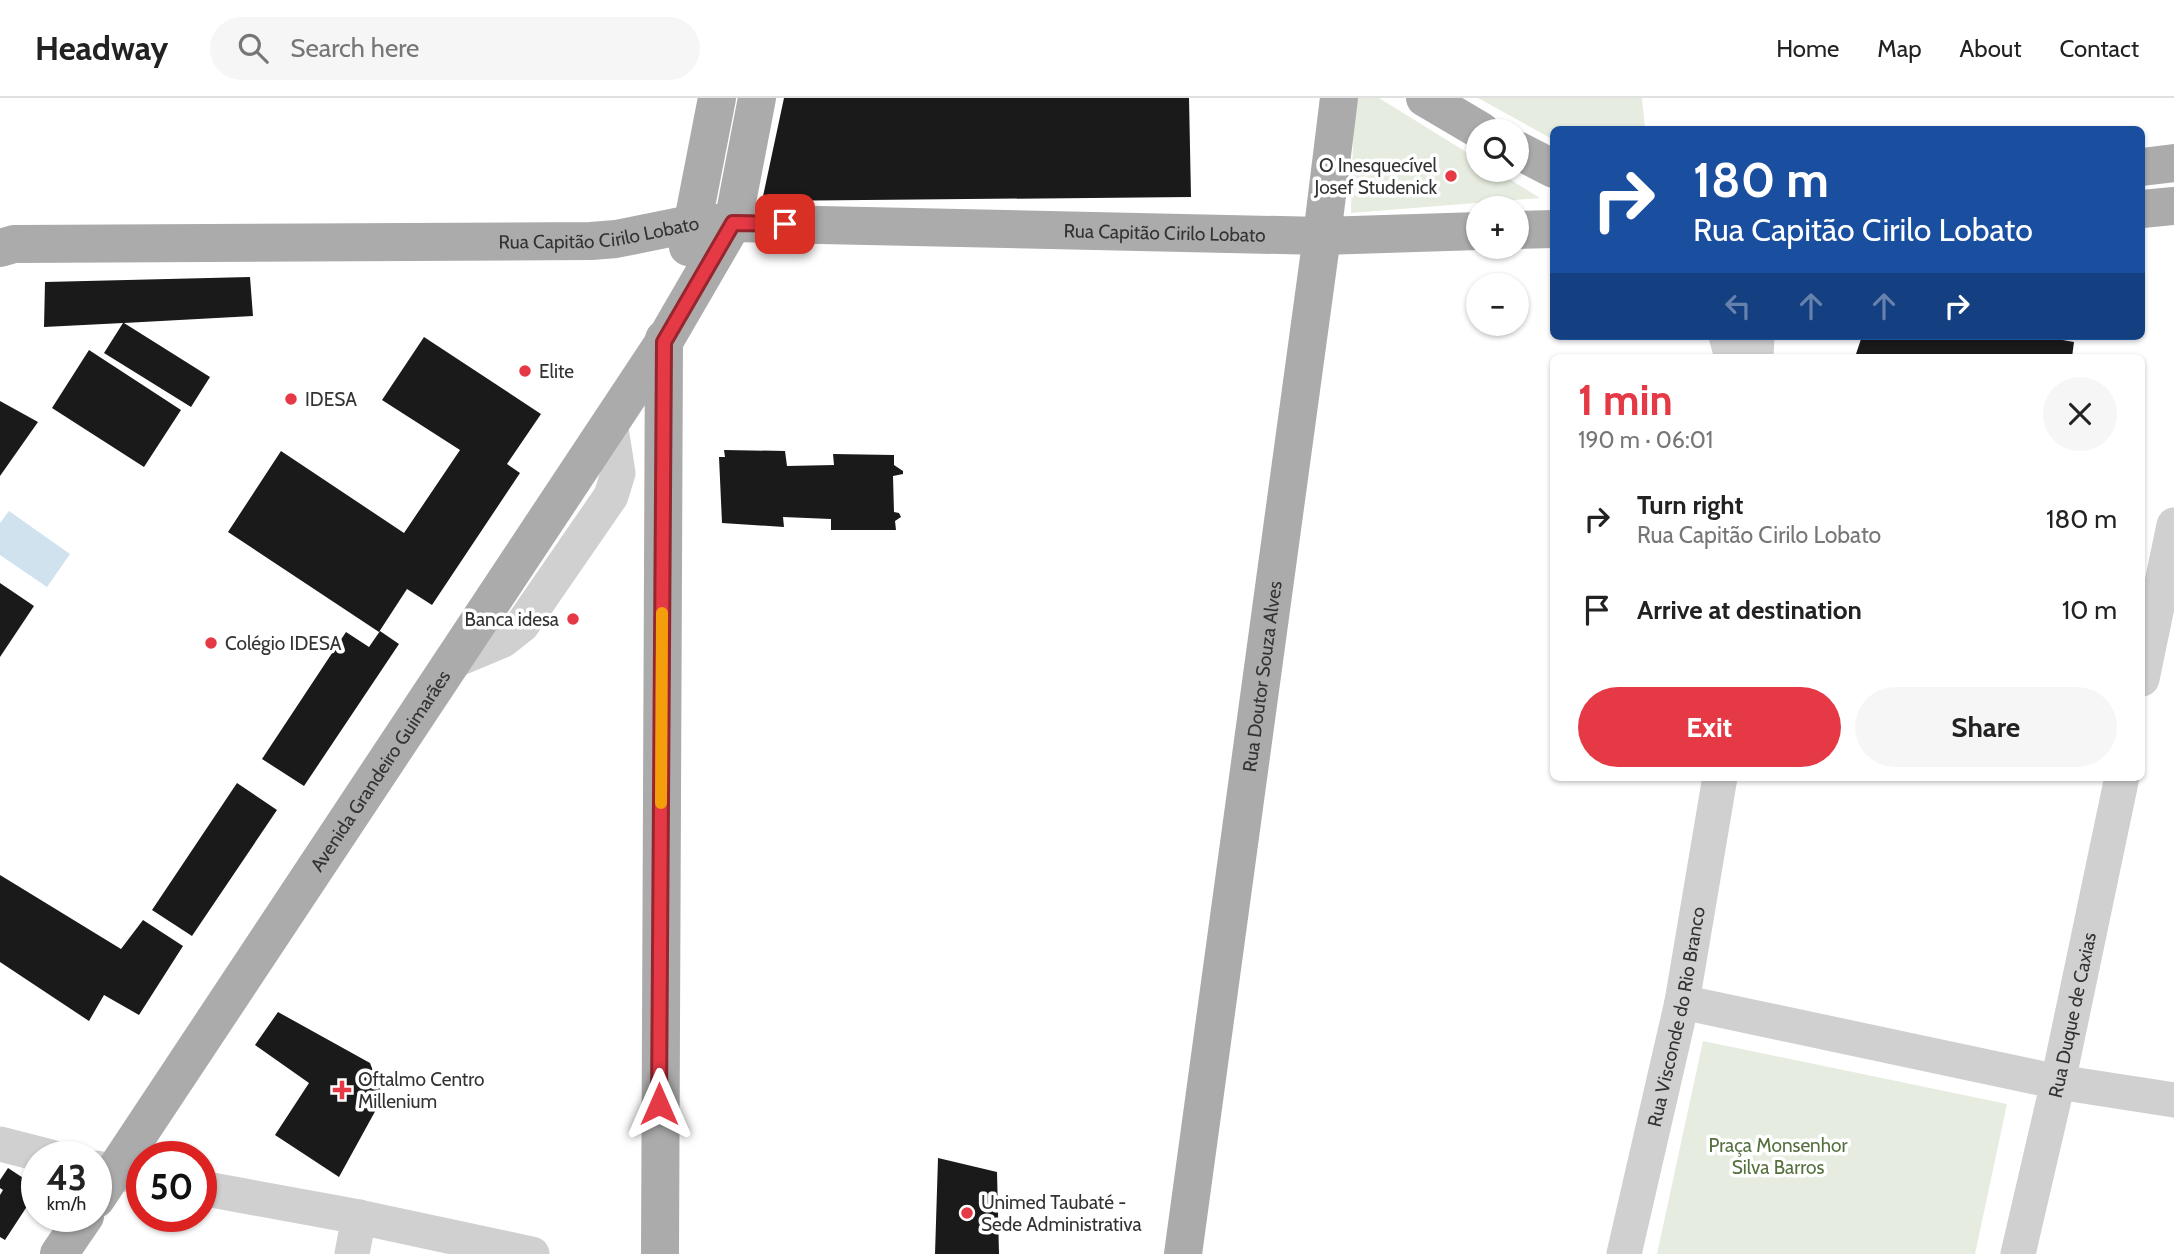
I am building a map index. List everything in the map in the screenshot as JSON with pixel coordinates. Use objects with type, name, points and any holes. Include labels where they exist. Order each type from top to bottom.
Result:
[{"type":"main road","points":[[660,1254],[664,342],[695,223],[717,98]]},
{"type":"main road","name":"Avenida Grandeiro Guimarães","points":[[112,1179],[664,342],[733,223],[757,98]]},
{"type":"main road","name":"Rua Doutor Souza Alves","points":[[1183,1254],[1339,98]]},
{"type":"main road","points":[[1425,98],[1466,122]]},
{"type":"main road","points":[[1529,156],[1550,167]]},
{"type":"main road","points":[[2145,167],[2174,163]]},
{"type":"main road","name":"Rua Capitão Cirilo Lobato","points":[[7,246],[591,241],[616,239],[695,223],[1322,236],[1466,231]]},
{"type":"main road","points":[[1529,230],[1550,229]]},
{"type":"main road","points":[[59,1254],[74,1232]]},
{"type":"street","points":[[2145,665],[2174,525]]},
{"type":"street","name":"Rua Visconde do Rio Branco","points":[[1624,1254],[1682,1002],[1719,781]]},
{"type":"street","name":"Rua Duque de Caxias","points":[[2018,1254],[2058,1082],[2121,781]]},
{"type":"street","points":[[1682,1002],[2058,1082],[2174,1100]]},
{"type":"street","points":[[0,1144],[21,1149]]},
{"type":"street","points":[[217,1191],[359,1217],[532,1254]]},
{"type":"street","points":[[352,1254],[359,1217]]},
{"type":"green space","points":[[1354,98],[1379,98],[1466,152],[1466,182],[1514,182],[1540,198],[1466,196],[1466,204],[1351,213]]},
{"type":"green space","points":[[1478,98],[1642,98],[1645,126],[1550,126],[1550,138],[1529,126],[1529,119],[1516,119]]},
{"type":"green space","name":"Praça Monsenhor Silva Barros","points":[[1703,1041],[2007,1104],[1975,1254],[1657,1254]]},
{"type":"water","points":[[9,511],[70,554],[47,587],[0,555],[0,523]]},
{"type":"building","points":[[784,98],[1189,98],[1191,197],[762,201]]},
{"type":"building","points":[[250,277],[253,316],[124,323],[210,377],[191,407],[104,353],[123,323],[44,327],[45,282]]},
{"type":"building","name":"IDESA","points":[[424,337],[541,414],[507,464],[520,473],[432,605],[407,589],[379,632],[228,532],[281,451],[404,533],[460,450],[382,400]]},
{"type":"building","points":[[1861,340],[2074,342],[2072,354],[1856,354]]},
{"type":"building","points":[[89,350],[181,410],[144,467],[52,408]]},
{"type":"building","points":[[0,401],[38,422],[0,476]]},
{"type":"building","points":[[724,450],[785,451],[787,466],[834,465],[833,454],[894,455],[894,465],[903,471],[903,474],[893,476],[894,512],[901,517],[895,521],[896,530],[831,530],[831,519],[783,517],[784,527],[722,523],[719,457],[725,457]]},
{"type":"building","points":[[0,583],[34,606],[0,657]]},
{"type":"building","points":[[380,631],[399,644],[304,786],[262,759],[346,632],[369,647]]},
{"type":"building","points":[[237,783],[277,810],[192,936],[152,910]]},
{"type":"building","points":[[0,875],[121,949],[143,920],[183,946],[139,1015],[104,995],[89,1021],[0,962]]},
{"type":"building","name":"Oftalmo Centro Millenium","points":[[278,1012],[370,1063],[383,1097],[339,1177],[275,1135],[309,1083],[255,1045]]},
{"type":"building","name":"Unimed Taubaté - Sede Administrativa","points":[[938,1158],[997,1172],[999,1254],[935,1254]]},
{"type":"building","points":[[8,1168],[21,1177],[21,1216],[5,1240],[0,1237],[0,1195],[3,1190],[0,1188],[0,1180]]},
{"type":"slow traffic","points":[[661,803],[662,613]]},
{"type":"place","name":"O Inesquecível Josef Studenick","points":[[1451,176]]},
{"type":"place","name":"Elite","points":[[525,371]]},
{"type":"place","name":"IDESA","points":[[291,399]]},
{"type":"place","name":"Banca idesa","points":[[573,619]]},
{"type":"place","name":"Colégio IDESA","points":[[211,643]]},
{"type":"place","name":"Oftalmo Centro Millenium","points":[[342,1090]]},
{"type":"place","name":"Unimed Taubaté - Sede Administrativa","points":[[967,1213]]},
{"type":"route","points":[[659,1104],[664,342],[733,223],[785,224]]}]
